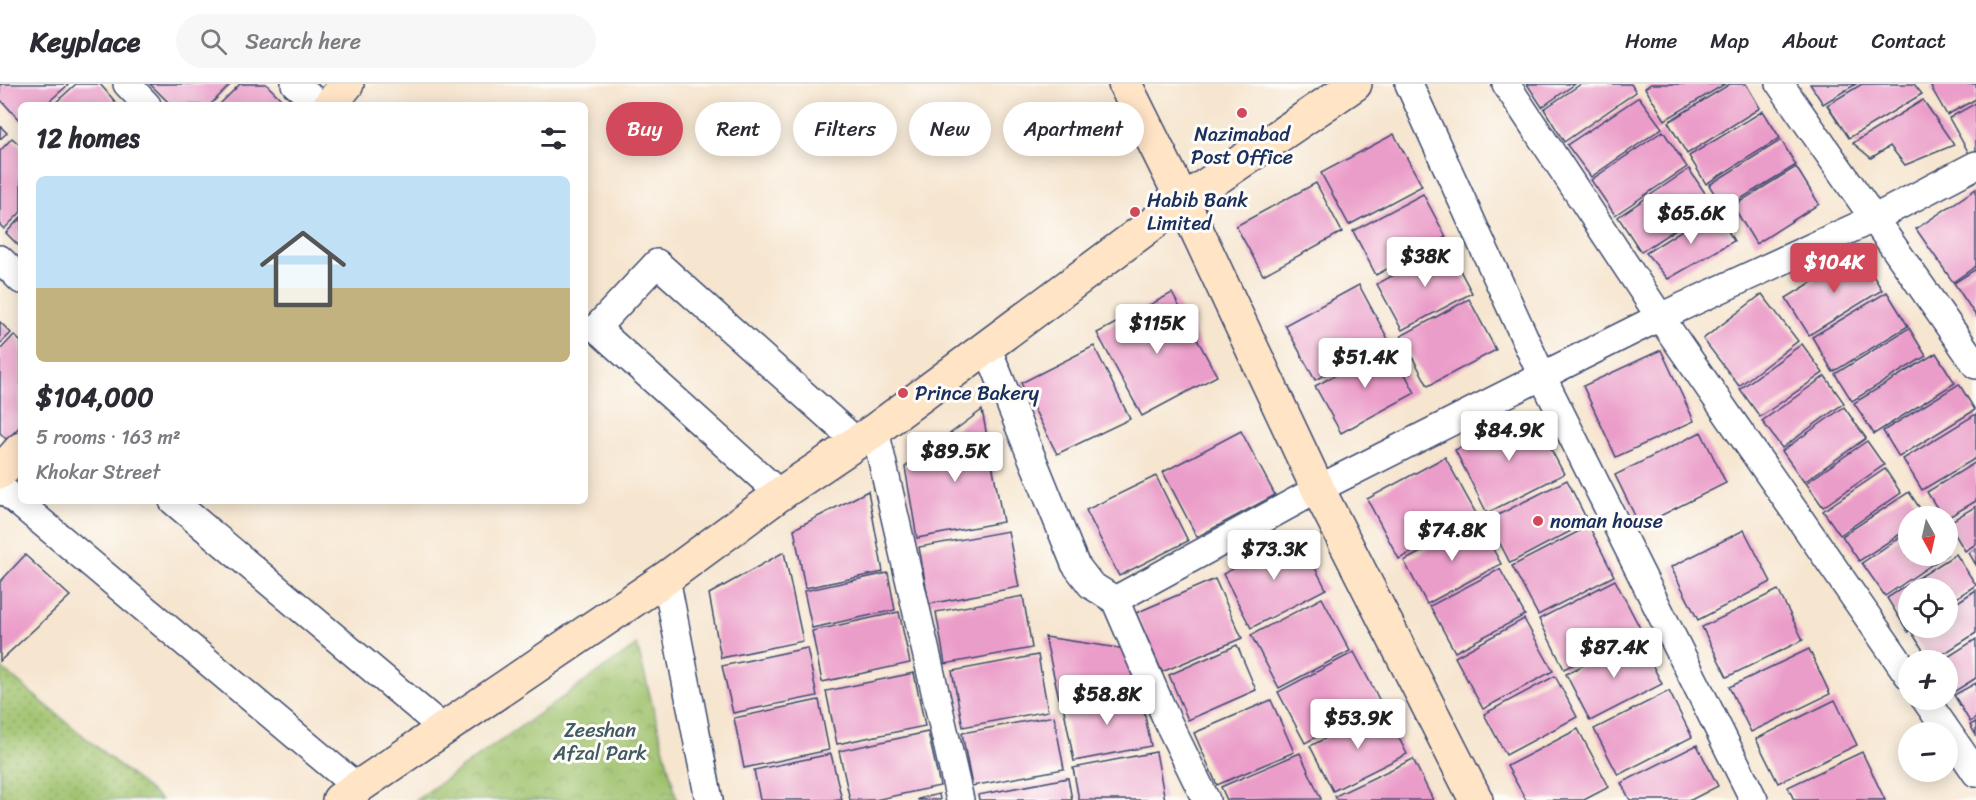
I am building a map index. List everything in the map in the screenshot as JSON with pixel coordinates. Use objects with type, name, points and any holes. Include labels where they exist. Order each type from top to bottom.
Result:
[{"type":"street","points":[[127,84],[144,102]]},
{"type":"street","points":[[295,84],[316,102]]},
{"type":"street","points":[[332,102],[347,84]]},
{"type":"street","points":[[1125,84],[1183,201],[1318,489],[1476,800]]},
{"type":"street","points":[[19,504],[349,794],[666,578],[780,494],[866,436],[1183,201],[1355,84]]},
{"type":"street","points":[[1409,84],[1542,376],[1754,800]]},
{"type":"street","points":[[1506,84],[1660,317],[1898,661]]},
{"type":"street","points":[[1780,84],[1976,365]]},
{"type":"street","points":[[1115,600],[1318,489],[1660,317],[1875,218],[1976,165]]},
{"type":"street","points":[[0,259],[18,277]]},
{"type":"street","points":[[780,494],[596,328],[657,263],[866,436],[960,800]]},
{"type":"street","points":[[987,347],[1075,564],[1091,585],[1115,600],[1167,720],[1206,800]]},
{"type":"street","points":[[0,472],[18,451]]},
{"type":"street","points":[[0,487],[18,503]]},
{"type":"street","points":[[177,504],[445,730]]},
{"type":"street","points":[[666,578],[709,800]]},
{"type":"street","points":[[1933,710],[1976,773]]},
{"type":"street","points":[[1167,720],[1185,800]]},
{"type":"green space","name":"Zeeshan Afzal Park","points":[[637,645],[677,800],[416,800]]},
{"type":"green space","points":[[0,667],[161,800],[0,800]]},
{"type":"building","points":[[0,84],[69,84],[48,102],[18,102],[18,119],[0,99]]},
{"type":"building","points":[[76,84],[100,84],[115,102],[56,102]]},
{"type":"building","points":[[150,84],[231,84],[213,102],[168,102]]},
{"type":"building","points":[[240,84],[266,84],[284,102],[222,102]]},
{"type":"building","points":[[1527,84],[1575,84],[1542,107]]},
{"type":"building","points":[[1581,84],[1631,84],[1636,92],[1564,142],[1544,109]]},
{"type":"building","points":[[1651,84],[1725,84],[1665,120],[1645,88]]},
{"type":"building","points":[[1730,84],[1746,84],[1760,108],[1687,154],[1668,122]]},
{"type":"building","points":[[1810,84],[1856,84],[1823,104]]},
{"type":"building","points":[[1862,84],[1914,84],[1922,94],[1849,138],[1827,105]]},
{"type":"building","points":[[1936,84],[1976,84],[1976,99],[1947,115],[1931,87]]},
{"type":"building","points":[[1639,97],[1662,128],[1591,177],[1567,145]]},
{"type":"building","points":[[1923,100],[1954,145],[1905,165],[1890,146],[1871,158],[1853,143]]},
{"type":"building","points":[[1976,103],[1976,152],[1970,155],[1949,118]]},
{"type":"building","points":[[1763,111],[1780,138],[1706,184],[1689,156]]},
{"type":"building","points":[[0,126],[7,133],[0,139]]},
{"type":"building","points":[[1663,131],[1687,167],[1615,215],[1591,180]]},
{"type":"building","points":[[1394,134],[1422,186],[1349,225],[1321,173]]},
{"type":"building","points":[[12,138],[18,143],[18,215],[4,229],[0,225],[0,151]]},
{"type":"building","points":[[1781,140],[1796,165],[1724,209],[1709,185]]},
{"type":"building","points":[[1796,167],[1819,204],[1756,244],[1733,206]]},
{"type":"building","points":[[1689,169],[1713,205],[1641,252],[1618,217]]},
{"type":"building","points":[[1316,183],[1342,232],[1263,275],[1236,226]]},
{"type":"building","points":[[1976,189],[1976,266],[1953,282],[1916,229]]},
{"type":"building","points":[[1423,194],[1446,237],[1376,275],[1353,231]]},
{"type":"building","points":[[1715,209],[1734,241],[1668,279],[1646,253]]},
{"type":"building","points":[[18,220],[18,245],[6,233]]},
{"type":"building","points":[[1447,246],[1472,293],[1402,330],[1377,284]]},
{"type":"building","points":[[1859,253],[1882,290],[1809,335],[1786,298]]},
{"type":"building","points":[[1976,269],[1976,316],[1954,283]]},
{"type":"building","points":[[1359,285],[1389,341],[1315,380],[1285,325]]},
{"type":"building","points":[[1887,292],[1908,326],[1833,372],[1812,337]]},
{"type":"building","points":[[1172,293],[1217,376],[1142,416],[1097,333]]},
{"type":"building","points":[[1762,294],[1798,341],[1739,386],[1703,339]]},
{"type":"building","points":[[1469,299],[1496,350],[1428,386],[1401,336]]},
{"type":"building","points":[[0,322],[11,333],[0,344]]},
{"type":"building","points":[[1909,328],[1926,356],[1852,401],[1835,374]]},
{"type":"building","points":[[14,335],[18,339],[18,428],[7,440],[0,433],[0,350]]},
{"type":"building","points":[[1802,344],[1823,373],[1760,417],[1740,389]]},
{"type":"building","points":[[1094,346],[1130,419],[1057,454],[1021,383]]},
{"type":"building","points":[[1390,346],[1415,393],[1341,433],[1315,386]]},
{"type":"building","points":[[1661,350],[1694,421],[1616,457],[1583,386]]},
{"type":"building","points":[[1936,353],[1955,383],[1874,434],[1854,403]]},
{"type":"building","points":[[1825,376],[1844,403],[1782,448],[1762,421]]},
{"type":"building","points":[[1959,384],[1975,410],[1899,457],[1883,431]]},
{"type":"building","points":[[1844,407],[1866,438],[1804,482],[1782,451]]},
{"type":"building","points":[[982,410],[1003,522],[917,538],[905,467]]},
{"type":"building","points":[[1531,411],[1564,474],[1487,513],[1455,450]]},
{"type":"building","points":[[1976,414],[1976,458],[1922,490],[1903,459]]},
{"type":"building","points":[[1241,431],[1275,495],[1197,537],[1163,472]]},
{"type":"building","points":[[1701,432],[1726,483],[1640,526],[1615,475]]},
{"type":"building","points":[[1867,441],[1884,465],[1823,507],[1806,483]]},
{"type":"building","points":[[1445,457],[1478,517],[1399,559],[1367,499]]},
{"type":"building","points":[[1976,462],[1976,501],[1958,512],[1958,506],[1936,506],[1927,492]]},
{"type":"building","points":[[1885,469],[1901,493],[1840,535],[1823,511]]},
{"type":"building","points":[[1156,476],[1188,541],[1119,576],[1086,510]]},
{"type":"building","name":"noman house","points":[[1567,480],[1588,522],[1510,563],[1488,520]]},
{"type":"building","points":[[868,491],[883,572],[805,588],[794,529]]},
{"type":"building","points":[[1909,492],[1918,506],[1898,506],[1898,536],[1859,561],[1842,536]]},
{"type":"building","points":[[1976,506],[1976,544],[1965,551],[1958,539],[1958,517]]},
{"type":"building","points":[[1478,521],[1501,564],[1427,604],[1404,561]]},
{"type":"building","points":[[1589,526],[1614,576],[1538,615],[1512,566]]},
{"type":"building","points":[[1744,530],[1771,582],[1698,620],[1671,567]]},
{"type":"building","points":[[1008,531],[1019,587],[929,604],[919,547]]},
{"type":"building","points":[[1298,535],[1326,589],[1251,628],[1223,574]]},
{"type":"building","points":[[1898,539],[1898,566],[1930,566],[1912,578],[1898,578],[1898,587],[1885,596],[1862,563]]},
{"type":"building","points":[[1976,548],[1976,565],[1969,553]]},
{"type":"building","points":[[784,552],[803,641],[721,658],[709,594]]},
{"type":"building","points":[[25,555],[70,596],[0,661],[0,582]]},
{"type":"building","points":[[1958,557],[1976,585],[1958,597],[1958,578],[1918,578],[1937,566],[1958,566]]},
{"type":"building","points":[[1500,569],[1525,615],[1455,652],[1430,606]]},
{"type":"building","points":[[888,573],[895,610],[812,628],[804,591]]},
{"type":"building","points":[[1215,579],[1242,638],[1162,672],[1136,613]]},
{"type":"building","points":[[1615,580],[1641,630],[1564,669],[1539,619]]},
{"type":"building","points":[[1778,590],[1803,640],[1727,677],[1702,627]]},
{"type":"building","points":[[1976,590],[1976,633],[1950,650],[1923,650],[1915,638],[1958,638],[1958,602]]},
{"type":"building","points":[[1898,591],[1898,616],[1887,598]]},
{"type":"building","points":[[1023,596],[1032,648],[945,664],[936,612]]},
{"type":"building","points":[[1322,598],[1350,651],[1279,688],[1251,635]]},
{"type":"building","points":[[899,612],[910,663],[822,682],[812,631]]},
{"type":"building","points":[[1524,619],[1553,671],[1483,709],[1455,657]]},
{"type":"building","points":[[1045,637],[1125,649],[1134,683],[1059,698]]},
{"type":"building","points":[[1638,637],[1662,684],[1590,721],[1566,674]]},
{"type":"building","points":[[1976,639],[1976,678],[1958,689],[1958,650]]},
{"type":"building","points":[[1237,645],[1256,690],[1188,720],[1169,675]]},
{"type":"building","points":[[807,648],[817,696],[733,713],[722,666]]},
{"type":"building","points":[[1809,649],[1830,694],[1751,732],[1729,687]]},
{"type":"building","points":[[1354,652],[1381,703],[1305,743],[1278,692]]},
{"type":"building","points":[[1038,655],[1048,711],[963,727],[952,671]]},
{"type":"building","points":[[914,673],[925,726],[837,744],[826,691]]},
{"type":"building","points":[[1555,676],[1577,717],[1506,755],[1484,714]]},
{"type":"building","points":[[1976,683],[1976,718],[1970,722],[1958,702],[1958,693]]},
{"type":"building","points":[[1140,690],[1151,746],[1074,761],[1063,705]]},
{"type":"building","points":[[1669,691],[1692,737],[1618,775],[1594,729]]},
{"type":"building","points":[[819,700],[829,750],[744,768],[734,718]]},
{"type":"building","points":[[1271,700],[1294,752],[1217,785],[1194,733]]},
{"type":"building","points":[[1835,700],[1857,745],[1778,783],[1756,739]]},
{"type":"building","points":[[1384,709],[1407,754],[1333,791],[1310,746]]},
{"type":"building","points":[[1054,716],[1064,769],[972,786],[962,733]]},
{"type":"building","points":[[1976,722],[1976,735],[1970,725]]},
{"type":"building","points":[[1578,729],[1609,787],[1584,800],[1526,800],[1507,766]]},
{"type":"building","points":[[928,732],[940,786],[875,800],[850,800],[839,751]]},
{"type":"building","points":[[1697,745],[1718,786],[1691,800],[1630,800],[1621,783]]},
{"type":"building","points":[[1156,752],[1165,800],[1079,800],[1073,768]]},
{"type":"building","points":[[1862,752],[1885,800],[1794,800],[1788,787]]},
{"type":"building","points":[[1300,753],[1321,799],[1227,800],[1221,787]]},
{"type":"building","points":[[831,754],[842,800],[760,800],[754,770]]},
{"type":"building","points":[[1413,759],[1433,800],[1337,800],[1335,796]]},
{"type":"building","points":[[1068,778],[1072,800],[979,800],[978,795]]},
{"type":"building","points":[[939,794],[940,800],[918,800],[918,799]]},
{"type":"place","name":"Nazimabad Post Office","points":[[1242,113]]},
{"type":"place","name":"Habib Bank Limited","points":[[1135,212]]},
{"type":"place","name":"Prince Bakery","points":[[903,393]]},
{"type":"place","name":"noman house","points":[[1538,521]]}]
